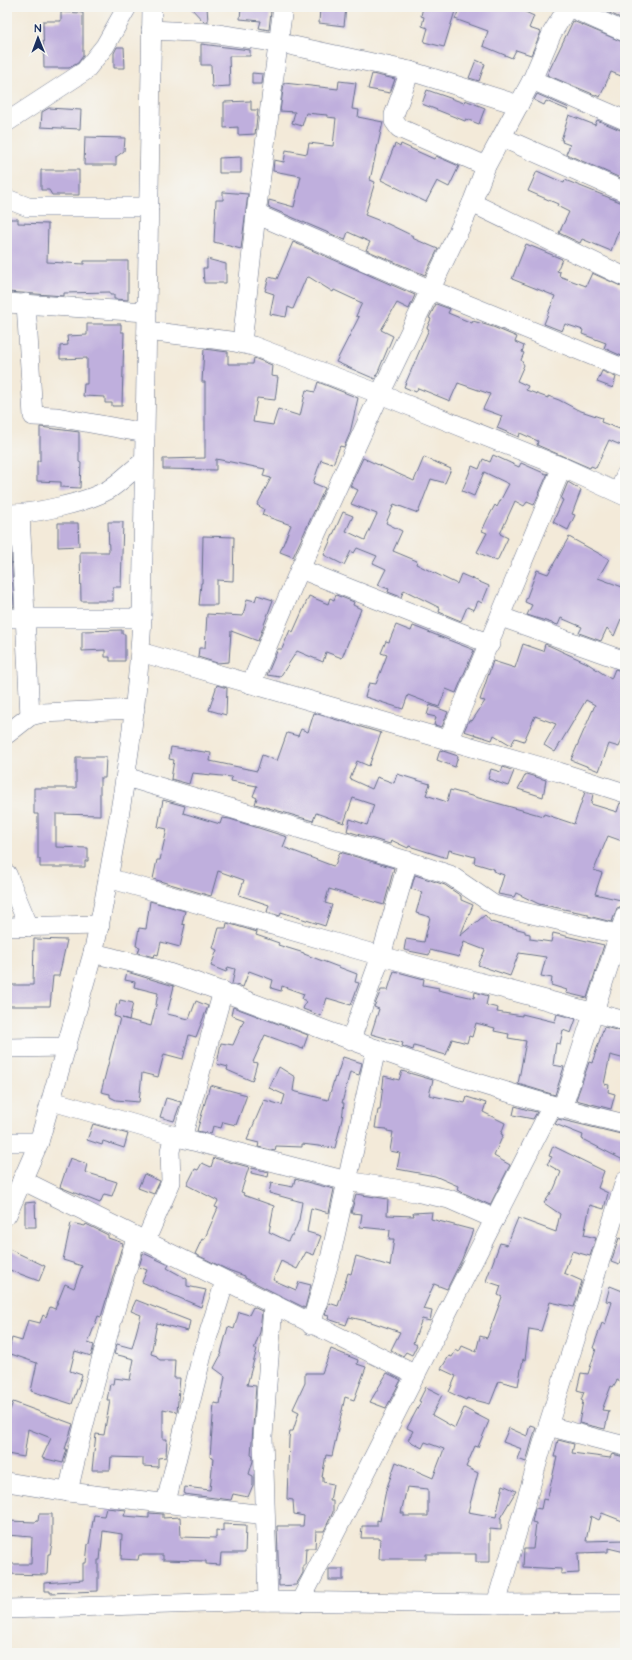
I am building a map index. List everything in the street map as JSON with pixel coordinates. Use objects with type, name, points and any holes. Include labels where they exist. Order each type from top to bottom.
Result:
[{"type":"street","points":[[7,122],[85,72],[104,46],[127,7]]},
{"type":"street","points":[[7,1215],[39,1142],[52,1101],[93,953],[100,925],[126,777],[135,709],[142,618],[152,7]]},
{"type":"street","points":[[242,343],[256,214],[284,7]]},
{"type":"street","points":[[251,684],[300,569],[380,394],[429,289],[472,203],[486,166],[503,138],[532,80],[552,32],[568,7],[625,32]]},
{"type":"street","points":[[151,30],[211,33],[280,44],[410,71],[519,105]]},
{"type":"street","points":[[410,71],[394,115],[394,121],[399,128],[486,166]]},
{"type":"street","points":[[532,80],[625,120]]},
{"type":"street","points":[[503,138],[625,192]]},
{"type":"street","points":[[7,198],[28,207],[149,207]]},
{"type":"street","points":[[472,203],[625,277]]},
{"type":"street","points":[[256,214],[429,289],[625,369]]},
{"type":"street","points":[[7,303],[26,303],[146,312]]},
{"type":"street","points":[[26,303],[33,416],[57,417],[145,433]]},
{"type":"street","points":[[147,331],[242,343],[380,394],[562,467],[623,488]]},
{"type":"street","points":[[30,716],[16,618],[14,514],[55,507],[97,495],[109,489],[144,461]]},
{"type":"street","points":[[448,741],[490,644],[562,467]]},
{"type":"street","points":[[300,569],[490,644]]},
{"type":"street","points":[[501,617],[625,661]]},
{"type":"street","points":[[16,618],[142,618]]},
{"type":"street","points":[[140,652],[559,772],[625,793]]},
{"type":"street","points":[[7,734],[30,716],[42,713],[135,709]]},
{"type":"street","points":[[126,777],[408,861],[450,876],[494,905],[622,935]]},
{"type":"street","points":[[351,1039],[381,956],[408,861]]},
{"type":"street","points":[[7,874],[29,926]]},
{"type":"street","points":[[108,878],[381,956],[625,1021]]},
{"type":"street","points":[[300,1602],[495,1219],[557,1108],[594,1013],[622,935],[625,916]]},
{"type":"street","points":[[7,927],[100,925]]},
{"type":"street","points":[[93,953],[158,970],[223,991],[376,1049],[557,1108],[625,1124]]},
{"type":"street","points":[[68,1492],[102,1352],[140,1240],[171,1182],[170,1151],[178,1137],[223,991]]},
{"type":"street","points":[[7,1048],[67,1047]]},
{"type":"street","points":[[311,1325],[330,1259],[376,1049]]},
{"type":"street","points":[[52,1101],[178,1137],[347,1181],[432,1195],[449,1200],[495,1219]]},
{"type":"street","points":[[7,1142],[39,1142]]},
{"type":"street","points":[[22,1180],[311,1325],[416,1375]]},
{"type":"street","points":[[496,1604],[548,1426],[625,1181]]},
{"type":"street","points":[[166,1502],[202,1355],[225,1281]]},
{"type":"street","points":[[268,1601],[264,1436],[273,1306]]},
{"type":"street","points":[[548,1426],[625,1446]]},
{"type":"street","points":[[7,1482],[68,1492],[266,1514]]},
{"type":"street","points":[[7,1609],[268,1601],[496,1604],[625,1603]]},
{"type":"building","points":[[190,7],[207,7],[208,22],[204,22]]},
{"type":"building","points":[[241,7],[255,7],[255,9],[271,11],[269,30],[259,28],[261,21],[240,19]]},
{"type":"building","points":[[320,7],[346,7],[344,26],[319,23]]},
{"type":"building","points":[[423,7],[443,7],[455,11],[444,47],[424,42],[428,28],[422,26],[424,17],[421,16]]},
{"type":"building","points":[[460,7],[525,7],[523,11],[534,16],[529,28],[541,32],[531,55],[516,50],[512,58],[483,46],[488,31],[455,19]]},
{"type":"building","points":[[596,7],[625,7],[625,20]]},
{"type":"building","points":[[61,12],[83,13],[83,56],[78,63],[69,68],[44,68],[43,21],[61,21]]},
{"type":"building","points":[[573,21],[625,43],[625,63],[621,76],[611,72],[600,97],[547,75]]},
{"type":"building","points":[[201,44],[250,50],[250,56],[229,56],[230,86],[212,87],[211,65],[201,65]]},
{"type":"building","points":[[117,47],[124,47],[125,68],[114,68],[114,53]]},
{"type":"building","points":[[476,60],[485,64],[479,81],[469,78]]},
{"type":"building","points":[[252,73],[263,74],[262,84],[252,84]]},
{"type":"building","points":[[372,74],[395,79],[390,93],[368,89]]},
{"type":"building","points":[[339,81],[356,83],[352,109],[359,110],[358,117],[383,122],[370,180],[375,182],[365,215],[388,224],[413,236],[412,238],[438,249],[425,275],[366,250],[370,242],[348,232],[345,240],[268,207],[269,200],[294,207],[301,176],[273,171],[274,160],[284,162],[286,150],[307,154],[309,143],[333,146],[336,118],[327,117],[327,115],[306,113],[302,126],[292,123],[295,112],[280,111],[284,83],[338,89]]},
{"type":"building","points":[[427,90],[464,103],[465,100],[485,108],[479,124],[466,119],[465,121],[422,104]]},
{"type":"building","points":[[537,94],[569,108],[568,110],[546,101],[544,105],[534,100]]},
{"type":"building","points":[[251,101],[251,110],[258,110],[255,134],[238,135],[238,127],[224,128],[224,102]]},
{"type":"building","points":[[49,108],[81,110],[80,129],[41,127],[42,112]]},
{"type":"building","points":[[569,115],[595,125],[597,120],[625,132],[625,180],[566,154],[570,145],[562,142],[563,140],[561,140]]},
{"type":"building","points":[[85,137],[125,138],[124,151],[116,157],[116,165],[84,165]]},
{"type":"building","points":[[395,144],[400,147],[401,144],[434,159],[436,156],[459,166],[449,187],[437,181],[426,202],[381,180]]},
{"type":"building","points":[[241,157],[241,173],[219,173],[219,158]]},
{"type":"building","points":[[41,170],[79,170],[79,195],[52,195],[49,190],[41,190]]},
{"type":"building","points":[[537,171],[564,183],[565,180],[625,204],[625,236],[618,232],[611,251],[582,239],[580,243],[559,233],[569,212],[557,206],[558,204],[528,191]]},
{"type":"building","points":[[223,192],[248,194],[241,249],[214,242],[216,200],[223,200]]},
{"type":"building","points":[[7,219],[18,219],[18,223],[48,224],[47,262],[84,264],[84,261],[128,261],[128,300],[114,299],[114,295],[110,295],[110,292],[64,293],[64,296],[7,292]]},
{"type":"building","points":[[293,242],[415,295],[409,309],[397,303],[381,330],[393,336],[375,379],[336,362],[359,317],[356,316],[362,303],[334,290],[333,292],[309,277],[306,278],[293,309],[288,307],[286,317],[270,314],[274,294],[265,291],[269,277],[277,279]]},
{"type":"building","points":[[526,244],[562,259],[557,271],[560,272],[559,276],[586,286],[592,273],[625,288],[624,357],[604,348],[606,343],[582,334],[583,330],[565,324],[562,331],[544,324],[555,296],[512,279]]},
{"type":"building","points":[[207,259],[226,264],[226,283],[204,283],[203,268],[207,268]]},
{"type":"building","points":[[436,304],[450,309],[448,313],[472,323],[473,321],[493,327],[517,337],[515,342],[524,346],[522,352],[524,353],[521,360],[524,365],[517,381],[528,386],[526,390],[548,398],[548,396],[559,400],[578,410],[602,418],[601,422],[625,431],[625,447],[609,440],[596,468],[591,466],[590,468],[537,445],[538,441],[520,433],[519,437],[497,428],[502,416],[483,409],[490,394],[458,383],[450,401],[418,388],[416,392],[404,387],[429,329],[427,328],[431,319],[429,318]]},
{"type":"building","points":[[87,324],[121,324],[121,332],[124,332],[122,406],[112,406],[112,403],[105,403],[105,397],[83,396],[84,384],[87,384],[87,358],[60,359],[60,346],[68,345],[67,336],[87,335]]},
{"type":"building","points":[[204,349],[228,352],[228,364],[253,364],[254,358],[272,365],[271,376],[278,377],[275,400],[257,398],[253,422],[273,425],[278,409],[300,416],[306,390],[315,392],[318,382],[358,398],[350,433],[344,447],[340,446],[333,464],[321,460],[313,483],[325,488],[293,557],[280,552],[291,525],[262,515],[264,509],[257,505],[271,478],[263,476],[265,469],[216,459],[216,470],[163,469],[163,459],[205,458],[205,382],[202,382]]},
{"type":"building","points":[[602,371],[616,377],[613,388],[597,382]]},
{"type":"building","points":[[40,427],[79,432],[79,462],[81,463],[80,488],[61,487],[61,482],[37,481],[37,461],[40,461]]},
{"type":"building","points":[[493,455],[519,467],[521,463],[546,474],[548,473],[534,505],[527,502],[524,506],[515,501],[500,534],[508,538],[497,561],[477,552],[487,533],[482,531],[487,520],[495,505],[497,507],[509,484],[484,472],[474,496],[462,491],[472,466],[479,469],[483,459],[490,462]]},
{"type":"building","points":[[424,457],[451,469],[445,483],[431,479],[418,513],[394,504],[386,523],[402,531],[393,551],[417,561],[416,564],[457,584],[461,574],[489,586],[482,603],[478,601],[474,610],[467,607],[461,621],[439,612],[440,608],[404,590],[401,597],[388,592],[389,589],[378,585],[386,569],[373,563],[377,556],[357,548],[354,553],[351,551],[344,565],[324,555],[343,512],[353,516],[346,531],[365,540],[377,514],[351,504],[358,490],[350,486],[363,458],[414,481]]},
{"type":"building","points":[[568,482],[581,490],[572,514],[575,515],[568,530],[553,522],[563,500],[561,499]]},
{"type":"building","points":[[108,522],[123,522],[121,587],[113,587],[113,601],[81,601],[80,552],[109,552]]},
{"type":"building","points":[[58,523],[78,523],[79,546],[58,547]]},
{"type":"building","points":[[7,536],[10,536],[14,607],[7,607]]},
{"type":"building","points":[[203,536],[234,537],[233,581],[217,580],[217,605],[199,605],[202,583]]},
{"type":"building","points":[[569,537],[609,559],[598,578],[625,588],[625,621],[621,619],[614,636],[607,628],[601,641],[579,633],[582,627],[561,618],[558,625],[527,615],[532,605],[525,602],[537,570],[548,574]]},
{"type":"building","points":[[257,595],[273,600],[258,641],[231,631],[229,662],[217,663],[198,657],[199,648],[205,648],[207,614],[243,616],[247,599],[255,601]]},
{"type":"building","points":[[336,595],[354,602],[353,605],[361,609],[342,658],[326,652],[323,662],[297,651],[280,677],[267,675],[278,649],[282,649],[290,630],[293,632],[309,596],[328,604],[330,598],[334,600]]},
{"type":"building","points":[[396,625],[411,631],[413,626],[474,650],[456,693],[446,689],[439,707],[408,695],[403,709],[365,697],[369,683],[376,684],[387,655],[381,653],[386,641],[389,642]]},
{"type":"building","points":[[122,630],[122,634],[125,634],[125,661],[110,661],[110,657],[105,657],[105,650],[82,651],[82,631]]},
{"type":"building","points":[[523,644],[543,651],[545,644],[587,663],[611,679],[615,669],[625,672],[625,732],[619,747],[609,744],[599,771],[571,760],[595,705],[586,700],[555,752],[544,745],[556,724],[535,716],[524,741],[515,738],[511,745],[494,735],[492,740],[464,731],[469,720],[472,721],[485,701],[480,700],[493,661],[515,668]]},
{"type":"building","points":[[217,685],[227,688],[226,715],[209,710]]},
{"type":"building","points":[[430,705],[448,712],[442,727],[434,725],[436,717],[427,715]]},
{"type":"building","points":[[314,713],[381,733],[369,766],[357,761],[350,779],[372,789],[377,777],[394,783],[397,774],[430,784],[426,795],[447,802],[450,790],[543,816],[544,814],[574,824],[585,792],[593,794],[591,804],[617,812],[620,803],[625,804],[625,842],[608,836],[594,870],[602,873],[595,894],[625,901],[625,905],[617,908],[612,922],[588,916],[588,914],[539,904],[516,893],[514,897],[498,894],[504,875],[493,871],[494,869],[474,863],[475,857],[449,850],[447,858],[409,846],[408,848],[391,840],[390,844],[347,831],[350,819],[367,825],[374,805],[353,798],[344,823],[316,813],[313,821],[255,804],[257,798],[253,796],[257,786],[231,781],[232,777],[192,773],[189,784],[171,779],[174,760],[169,759],[171,747],[211,753],[210,761],[257,771],[262,755],[277,761],[287,733],[298,736],[301,729],[308,732]]},
{"type":"building","points":[[440,750],[458,756],[455,767],[437,760]]},
{"type":"building","points":[[76,757],[106,757],[105,778],[100,778],[100,815],[56,814],[56,847],[88,848],[88,861],[85,861],[85,867],[40,867],[40,859],[38,859],[38,814],[34,814],[34,788],[76,788]]},
{"type":"building","points":[[503,767],[514,771],[508,786],[488,779],[491,769],[501,772]]},
{"type":"building","points":[[526,774],[546,780],[543,797],[518,789]]},
{"type":"building","points":[[163,800],[185,806],[183,813],[220,824],[222,818],[230,819],[287,837],[283,847],[333,866],[335,865],[340,852],[394,868],[384,905],[329,889],[325,903],[332,905],[325,926],[281,912],[280,916],[267,912],[269,905],[239,895],[244,880],[218,871],[211,896],[153,879],[157,860],[160,860],[167,829],[158,827]]},
{"type":"building","points":[[415,875],[445,885],[461,896],[461,900],[473,905],[460,936],[485,915],[491,922],[525,931],[525,933],[530,934],[530,939],[551,942],[553,933],[604,945],[587,998],[566,993],[567,990],[551,985],[552,978],[541,976],[546,957],[519,953],[510,976],[478,965],[485,950],[464,942],[459,957],[430,950],[429,955],[404,950],[406,939],[424,942],[430,917],[416,913],[422,892],[411,889]]},
{"type":"building","points":[[150,901],[185,911],[182,924],[185,925],[180,947],[161,942],[158,955],[155,954],[154,957],[138,953],[140,947],[136,946],[139,928],[146,929]]},
{"type":"building","points":[[227,923],[257,932],[256,935],[279,943],[278,945],[304,953],[357,974],[355,982],[359,983],[351,1005],[327,998],[321,1016],[303,1009],[306,1001],[302,999],[304,994],[282,986],[281,991],[271,988],[273,980],[249,971],[243,987],[232,984],[235,969],[228,967],[226,972],[211,966],[217,950],[213,948],[219,928],[226,928]]},
{"type":"building","points":[[34,939],[67,940],[59,976],[53,976],[50,1006],[7,1006],[7,985],[33,985]]},
{"type":"building","points":[[394,971],[424,979],[423,985],[439,988],[438,990],[474,998],[475,992],[488,996],[486,1005],[498,1008],[497,1012],[522,1016],[522,1014],[555,1022],[557,1014],[576,1019],[571,1033],[563,1030],[560,1044],[556,1043],[553,1065],[564,1067],[555,1095],[518,1084],[526,1041],[508,1038],[509,1034],[494,1031],[495,1028],[476,1023],[472,1037],[469,1036],[467,1043],[452,1039],[446,1055],[414,1046],[413,1050],[402,1046],[403,1043],[371,1034],[379,1009],[374,1007],[381,990],[388,990]]},
{"type":"building","points":[[127,972],[174,986],[167,1014],[189,1019],[196,1001],[208,1006],[196,1037],[189,1035],[183,1059],[164,1054],[158,1077],[142,1073],[139,1102],[116,1100],[110,1097],[110,1094],[101,1092],[120,1018],[114,1016],[117,1004],[119,1005],[120,1000],[133,1003],[129,1020],[151,1026],[156,1005],[158,993],[134,987],[135,982],[125,980]]},
{"type":"building","points":[[233,1007],[308,1035],[303,1049],[265,1035],[253,1062],[257,1063],[252,1081],[227,1070],[228,1067],[217,1064],[221,1043],[233,1045],[244,1020],[231,1015]]},
{"type":"building","points":[[604,1027],[625,1032],[625,1059],[610,1055],[604,1084],[609,1085],[608,1092],[615,1094],[611,1109],[576,1100],[589,1062],[592,1063]]},
{"type":"building","points":[[343,1057],[362,1063],[359,1075],[350,1072],[342,1103],[344,1103],[342,1119],[335,1148],[302,1144],[302,1147],[276,1146],[275,1151],[258,1147],[259,1143],[247,1140],[264,1100],[282,1105],[285,1095],[269,1088],[279,1067],[295,1077],[293,1091],[328,1100]]},
{"type":"building","points":[[402,1071],[433,1080],[429,1095],[465,1103],[467,1097],[486,1103],[483,1112],[505,1123],[501,1134],[503,1135],[494,1156],[510,1165],[490,1205],[457,1190],[458,1186],[435,1176],[397,1169],[400,1153],[390,1151],[393,1132],[387,1131],[387,1129],[375,1128],[378,1110],[380,1110],[384,1076],[399,1080]]},
{"type":"building","points":[[210,1085],[247,1095],[236,1125],[223,1122],[221,1128],[213,1126],[211,1134],[197,1131]]},
{"type":"building","points":[[166,1098],[181,1102],[174,1121],[160,1117]]},
{"type":"building","points":[[515,1106],[537,1112],[533,1119],[513,1115]]},
{"type":"building","points":[[558,1119],[625,1135],[625,1161],[582,1139],[583,1135],[555,1124]]},
{"type":"building","points":[[93,1124],[128,1134],[124,1148],[103,1141],[102,1145],[87,1140]]},
{"type":"building","points":[[553,1146],[604,1171],[598,1188],[608,1193],[604,1209],[590,1205],[584,1235],[596,1238],[590,1256],[572,1251],[564,1273],[582,1281],[574,1307],[550,1302],[541,1331],[529,1329],[525,1360],[523,1359],[518,1386],[499,1381],[490,1404],[467,1398],[466,1400],[449,1392],[456,1376],[441,1369],[449,1356],[452,1357],[456,1350],[459,1352],[462,1346],[476,1352],[480,1336],[487,1338],[502,1297],[498,1295],[501,1286],[486,1281],[500,1243],[507,1245],[518,1218],[556,1232],[560,1214],[544,1203],[554,1189],[561,1172],[547,1164],[552,1157],[549,1156]]},
{"type":"building","points":[[70,1158],[87,1164],[85,1172],[117,1182],[112,1196],[104,1194],[100,1203],[60,1187]]},
{"type":"building","points":[[214,1158],[249,1167],[241,1192],[244,1193],[243,1195],[274,1206],[269,1232],[288,1241],[291,1235],[293,1235],[299,1220],[302,1202],[269,1193],[271,1183],[293,1187],[295,1179],[334,1189],[329,1213],[311,1208],[307,1232],[321,1236],[314,1255],[306,1252],[297,1269],[281,1261],[273,1280],[296,1290],[299,1282],[311,1285],[305,1308],[245,1278],[245,1276],[228,1270],[195,1254],[202,1239],[204,1240],[218,1208],[215,1207],[218,1201],[187,1185],[195,1169],[198,1170],[202,1163],[211,1167]]},
{"type":"building","points":[[252,1168],[269,1172],[268,1177],[251,1173]]},
{"type":"building","points":[[144,1174],[160,1181],[154,1194],[138,1188]]},
{"type":"building","points":[[356,1194],[388,1199],[387,1215],[414,1216],[413,1213],[432,1212],[431,1219],[473,1230],[462,1259],[447,1289],[434,1284],[423,1309],[432,1311],[430,1321],[422,1319],[413,1343],[417,1345],[412,1355],[406,1352],[403,1356],[391,1350],[400,1332],[371,1322],[349,1317],[346,1325],[328,1319],[329,1316],[325,1315],[329,1303],[338,1306],[348,1273],[351,1274],[356,1256],[390,1266],[394,1239],[389,1239],[390,1230],[360,1227],[362,1214],[351,1213]]},
{"type":"building","points":[[35,1202],[36,1227],[25,1227],[25,1203]]},
{"type":"building","points":[[71,1223],[85,1226],[86,1224],[108,1235],[108,1238],[123,1243],[101,1317],[98,1316],[88,1343],[94,1345],[91,1356],[75,1351],[70,1371],[82,1375],[72,1404],[31,1391],[37,1363],[8,1353],[12,1338],[22,1341],[28,1320],[40,1323],[43,1315],[46,1317],[50,1307],[55,1309],[65,1284],[74,1288],[82,1266],[63,1260]]},
{"type":"building","points":[[619,1238],[625,1241],[625,1257],[622,1256],[619,1265],[611,1262]]},
{"type":"building","points":[[7,1248],[45,1266],[39,1281],[7,1269]]},
{"type":"building","points":[[143,1253],[169,1265],[167,1268],[187,1279],[187,1286],[206,1290],[201,1307],[142,1282],[147,1270],[139,1267]]},
{"type":"building","points":[[610,1286],[625,1292],[625,1384],[617,1380],[613,1387],[611,1386],[602,1410],[609,1411],[605,1429],[579,1423],[583,1401],[581,1400],[584,1392],[577,1390],[581,1373],[588,1374],[596,1349],[593,1348],[602,1323],[605,1325],[612,1302],[606,1301]]},
{"type":"building","points":[[136,1300],[190,1321],[188,1331],[157,1323],[151,1354],[157,1356],[160,1360],[175,1360],[174,1378],[180,1378],[177,1412],[163,1409],[163,1439],[167,1439],[166,1457],[158,1458],[158,1467],[143,1466],[143,1458],[111,1457],[110,1470],[92,1470],[96,1434],[104,1435],[110,1400],[107,1400],[110,1384],[113,1384],[114,1378],[130,1380],[134,1359],[114,1354],[117,1344],[132,1348],[141,1315],[131,1311]]},
{"type":"building","points":[[253,1307],[262,1311],[260,1332],[254,1349],[257,1349],[247,1385],[256,1386],[251,1455],[253,1455],[253,1461],[249,1474],[253,1476],[253,1485],[248,1497],[233,1494],[231,1500],[184,1494],[185,1487],[210,1490],[213,1458],[210,1457],[214,1403],[220,1404],[225,1376],[214,1368],[222,1353],[228,1327],[234,1329],[239,1312],[249,1315]]},
{"type":"building","points":[[331,1349],[358,1360],[357,1364],[366,1367],[354,1400],[345,1397],[332,1456],[326,1455],[322,1477],[323,1482],[333,1484],[330,1501],[333,1501],[333,1512],[324,1531],[316,1531],[315,1548],[306,1548],[303,1573],[296,1585],[279,1586],[277,1526],[303,1526],[304,1516],[294,1514],[293,1500],[287,1499],[290,1431],[293,1431],[299,1412],[293,1409],[305,1383],[305,1373],[322,1373]]},
{"type":"building","points":[[387,1373],[401,1380],[386,1408],[370,1402]]},
{"type":"building","points":[[426,1387],[442,1395],[432,1415],[455,1428],[464,1408],[489,1421],[478,1447],[475,1446],[466,1467],[478,1473],[468,1512],[496,1517],[503,1485],[516,1491],[500,1518],[501,1530],[490,1529],[490,1562],[476,1562],[476,1554],[426,1554],[426,1559],[379,1559],[380,1538],[361,1538],[362,1526],[377,1526],[377,1520],[380,1521],[386,1490],[396,1462],[433,1478],[444,1449],[425,1442],[422,1448],[408,1440],[413,1431],[407,1428],[421,1402],[419,1401]],"holes":[[[407,1487],[428,1489],[428,1516],[404,1516],[404,1513],[401,1513]]]},
{"type":"building","points":[[13,1402],[73,1424],[65,1449],[67,1449],[63,1463],[42,1458],[51,1438],[28,1429],[24,1457],[7,1454],[7,1409],[10,1410]]},
{"type":"building","points":[[530,1425],[536,1427],[526,1462],[518,1459],[522,1449],[503,1442],[509,1428],[527,1436]]},
{"type":"building","points":[[558,1440],[574,1444],[572,1453],[610,1458],[612,1454],[625,1457],[625,1522],[602,1513],[599,1520],[591,1516],[586,1541],[625,1540],[625,1552],[608,1548],[608,1552],[578,1553],[579,1573],[561,1574],[561,1569],[523,1567],[524,1549],[533,1549],[536,1523],[532,1522],[535,1508],[541,1509],[543,1499],[547,1500],[557,1457],[554,1457]]},
{"type":"building","points":[[106,1508],[126,1510],[124,1516],[149,1518],[149,1513],[163,1514],[163,1518],[180,1517],[181,1537],[216,1538],[216,1530],[223,1531],[223,1524],[246,1525],[245,1553],[221,1553],[220,1565],[206,1564],[206,1561],[163,1560],[163,1555],[139,1555],[138,1560],[121,1559],[122,1534],[103,1531],[100,1560],[98,1560],[98,1591],[50,1593],[50,1591],[44,1591],[44,1583],[83,1580],[83,1563],[86,1563],[94,1515],[104,1516]]},
{"type":"building","points":[[39,1514],[52,1514],[52,1543],[50,1554],[48,1554],[47,1575],[7,1574],[7,1564],[31,1564],[32,1537],[7,1535],[7,1521],[35,1522],[38,1521]]},
{"type":"building","points":[[329,1569],[343,1569],[343,1580],[329,1580]]}]
